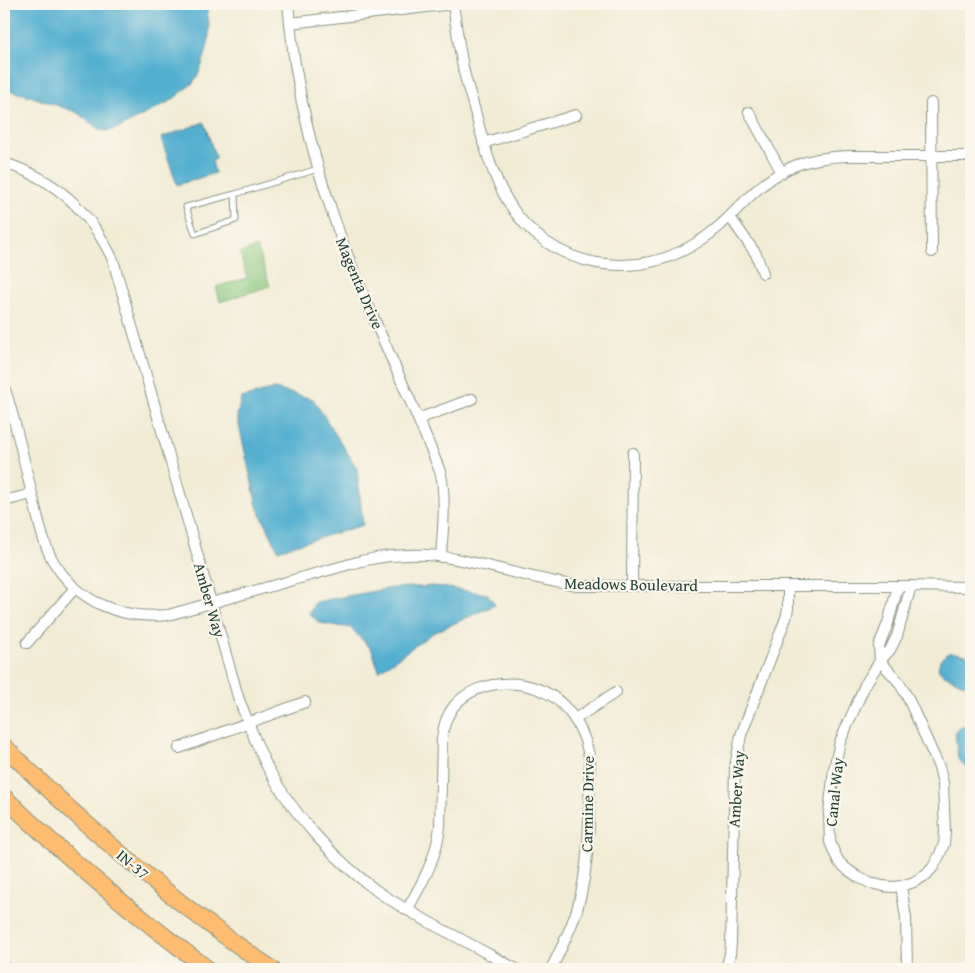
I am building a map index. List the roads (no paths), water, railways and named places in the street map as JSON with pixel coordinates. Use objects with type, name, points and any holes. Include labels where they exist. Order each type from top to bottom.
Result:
[{"type":"highway","name":"IN-37","points":[[4,746],[71,810],[145,874],[272,969]]},
{"type":"highway","points":[[4,797],[104,888],[208,969]]},
{"type":"street","name":"Magenta Drive","points":[[288,4],[295,64],[306,124],[332,215],[350,262],[441,474],[444,492],[441,557]]},
{"type":"street","points":[[290,23],[453,4],[463,68],[483,143],[497,180],[509,204],[523,222],[541,239],[574,257],[592,262],[611,265],[643,264],[678,254],[699,242],[730,217],[761,186],[796,165],[807,161],[829,156],[971,156]]},
{"type":"street","points":[[931,102],[932,252]]},
{"type":"street","points":[[749,112],[782,173]]},
{"type":"street","points":[[483,143],[576,115]]},
{"type":"street","name":"Amber Way","points":[[4,164],[30,173],[72,200],[96,230],[113,260],[239,700],[269,770],[289,801],[316,836],[361,878],[408,910],[516,969]]},
{"type":"street","points":[[730,217],[756,254],[764,273]]},
{"type":"street","name":"Meadows Boulevard","points":[[4,387],[42,533],[50,555],[75,588],[89,598],[116,611],[130,614],[143,616],[168,615],[362,560],[381,556],[412,555],[455,559],[578,586],[971,587]]},
{"type":"street","points":[[418,420],[472,399]]},
{"type":"street","points":[[632,586],[633,453]]},
{"type":"street","points":[[4,501],[32,494]]},
{"type":"street","name":"Amber Way","points":[[726,969],[731,943],[737,751],[741,735],[786,618],[788,586]]},
{"type":"street","name":"Canal Way","points":[[898,586],[888,623],[879,646],[880,661],[898,681],[908,696],[939,767],[945,798],[945,832],[944,844],[939,856],[926,875],[914,882],[901,886],[883,886],[870,883],[858,877],[840,862],[834,852],[830,842],[829,831],[831,791],[840,742],[865,685],[880,661],[890,650],[898,636],[911,586]]},
{"type":"street","points":[[27,643],[75,588]]},
{"type":"street","name":"Carmine Drive","points":[[408,910],[426,876],[437,848],[440,826],[442,738],[443,727],[447,717],[461,699],[469,693],[480,689],[505,684],[533,687],[561,703],[576,719],[588,748],[590,762],[588,846],[585,876],[578,907],[567,938],[551,969]]},
{"type":"street","points":[[576,719],[616,692]]},
{"type":"street","points":[[179,748],[305,702]]},
{"type":"street","points":[[901,886],[906,918],[907,969]]},
{"type":"street","points":[[4,967],[8,969]]},
{"type":"lane","points":[[235,194],[236,220],[195,234],[186,207],[318,169]]},
{"type":"water","points":[[4,4],[206,4],[209,39],[199,73],[193,83],[172,100],[119,128],[107,131],[100,130],[76,112],[4,89]]},
{"type":"water","points":[[204,122],[216,158],[212,161],[215,173],[177,185],[161,138]]},
{"type":"water","points":[[275,389],[313,399],[357,468],[363,525],[278,550],[257,506],[237,416],[241,398]]},
{"type":"water","points":[[434,586],[488,594],[495,605],[433,633],[379,671],[372,650],[351,628],[320,623],[309,614],[315,602],[391,588]]},
{"type":"water","points":[[948,653],[971,656],[971,688],[943,674],[938,669],[940,660]]},
{"type":"water","points":[[971,722],[971,769],[968,769],[958,759],[955,732],[960,726],[969,725]]}]
